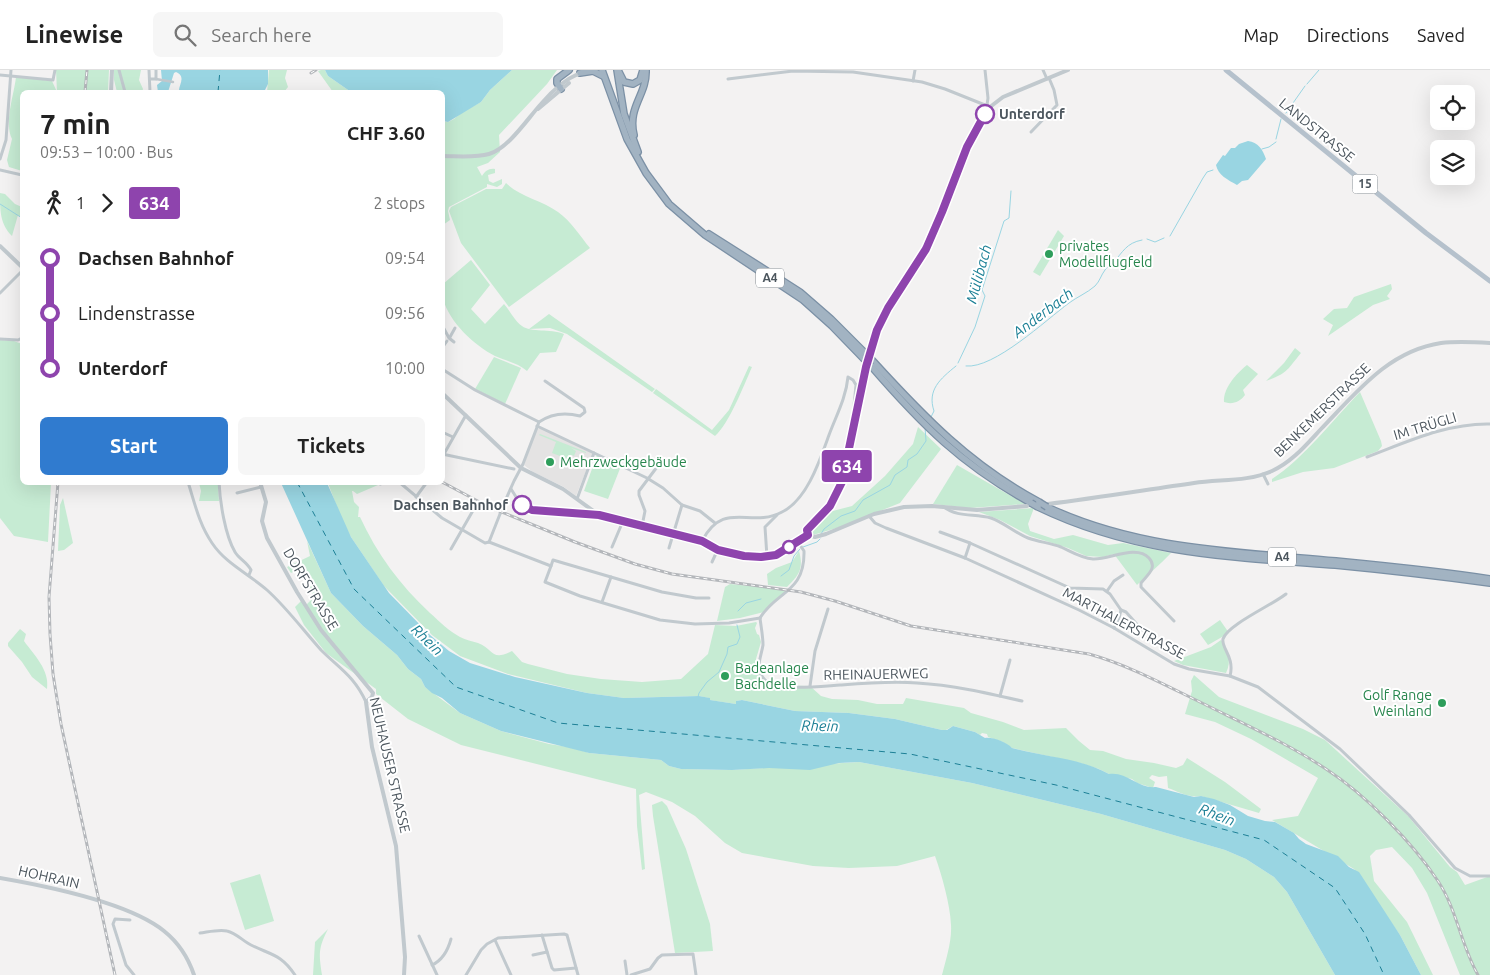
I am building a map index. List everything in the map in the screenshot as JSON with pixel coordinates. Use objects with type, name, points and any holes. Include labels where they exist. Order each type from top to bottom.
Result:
[{"type":"highway","points":[[560,88],[557,79],[569,70]]},
{"type":"highway","points":[[617,71],[623,81],[631,84],[640,80],[645,70]]},
{"type":"highway","points":[[644,163],[635,138],[632,120],[635,105],[646,80],[645,70]]},
{"type":"highway","points":[[582,72],[595,71],[602,73],[621,125],[634,152]]},
{"type":"highway","name":"A4","points":[[617,71],[620,114],[634,152],[659,192],[686,220],[718,244],[803,300],[866,354]]},
{"type":"highway","name":"A4","points":[[617,71],[625,120],[632,139],[644,163],[662,190],[688,218],[800,292],[831,319],[866,354],[871,364],[907,408],[985,476],[1029,505],[1047,505],[1078,520],[1108,530],[1177,546],[1398,567],[1490,579]]},
{"type":"highway","name":"A4","points":[[871,364],[944,439],[994,476],[1068,521],[1137,543],[1176,550],[1229,557],[1376,569],[1490,584]]},
{"type":"main road","name":"LANDSTRASSE","points":[[1226,70],[1426,233],[1490,281]]},
{"type":"street","points":[[0,158],[6,140],[12,70]]},
{"type":"street","points":[[0,74],[53,80],[55,70]]},
{"type":"street","points":[[111,90],[112,70]]},
{"type":"street","points":[[119,70],[124,90]]},
{"type":"street","points":[[149,70],[150,90]]},
{"type":"street","points":[[156,70],[156,79]]},
{"type":"street","points":[[728,79],[758,74],[821,70],[853,72],[937,86],[988,106]]},
{"type":"street","points":[[914,81],[915,70]]},
{"type":"street","points":[[808,535],[807,530],[824,513],[839,491],[845,473],[866,354],[888,308],[926,249],[967,147],[988,106],[985,70]]},
{"type":"street","points":[[1031,132],[1057,105],[1054,90],[1043,70]]},
{"type":"street","points":[[988,106],[1003,97],[1068,70]]},
{"type":"street","points":[[445,156],[483,156],[495,152],[507,142],[539,105],[582,72]]},
{"type":"street","points":[[150,79],[173,82]]},
{"type":"street","points":[[0,170],[20,175]]},
{"type":"street","points":[[0,246],[20,265]]},
{"type":"street","points":[[0,292],[20,274]]},
{"type":"street","points":[[445,344],[455,328]]},
{"type":"street","points":[[445,332],[448,339],[454,342]]},
{"type":"street","points":[[0,339],[20,339]]},
{"type":"street","name":"BENKEMERSTRASSE","points":[[1047,505],[1194,483],[1245,479],[1263,474],[1281,466],[1297,454],[1369,379],[1393,361],[1411,352],[1435,344],[1454,342],[1490,343]]},
{"type":"street","points":[[445,371],[475,390],[538,424],[648,478],[664,488],[682,505],[700,511],[715,523]]},
{"type":"street","points":[[702,541],[715,523],[727,517],[769,517],[786,510],[794,503],[816,471],[842,402],[848,377],[856,385],[852,424],[854,430]]},
{"type":"street","points":[[506,499],[538,424],[554,414],[566,413],[580,416],[585,412],[584,408],[545,381]]},
{"type":"street","points":[[445,396],[517,464],[520,470]]},
{"type":"street","points":[[445,451],[466,415]]},
{"type":"street","name":"IM TRÜGLI","points":[[1367,457],[1434,432],[1465,425],[1490,424]]},
{"type":"street","points":[[445,433],[453,437]]},
{"type":"street","points":[[576,500],[594,453]]},
{"type":"street","points":[[445,454],[520,470],[555,484],[599,515]]},
{"type":"street","points":[[642,527],[644,511],[639,493],[660,462]]},
{"type":"street","points":[[514,469],[517,464]]},
{"type":"street","points":[[1263,474],[1268,484]]},
{"type":"street","points":[[189,485],[198,516],[212,544],[225,558],[249,575],[250,567],[237,555],[232,546],[223,517],[219,485]]},
{"type":"street","points":[[238,493],[260,485]]},
{"type":"street","name":"DORFSTRASSE","points":[[260,485],[266,502],[262,521],[267,538],[297,592],[317,623],[352,669],[372,691],[373,695],[366,704]]},
{"type":"street","points":[[402,485],[438,515],[463,531],[486,542],[551,566]]},
{"type":"street","points":[[416,497],[425,485]]},
{"type":"street","points":[[511,488],[518,500],[529,510],[599,515],[702,541],[718,550],[744,556],[778,554],[799,543],[808,535]]},
{"type":"street","points":[[669,548],[682,505]]},
{"type":"street","points":[[808,535],[815,537],[826,534],[869,516],[904,507],[943,507],[977,510],[1029,505]]},
{"type":"street","points":[[451,549],[475,507]]},
{"type":"street","points":[[943,507],[951,512],[988,517],[1028,538],[1057,546],[1085,558],[1100,559],[1132,552],[1145,555],[1150,558],[1152,567],[1151,573],[1141,583],[1141,587],[1174,621]]},
{"type":"street","points":[[489,542],[500,514]]},
{"type":"street","points":[[767,556],[765,527],[777,515]]},
{"type":"street","name":"MARTHALERSTRASSE","points":[[869,516],[875,523],[886,528],[964,558],[1072,607],[1114,628],[1174,664],[1246,681],[1269,694],[1340,749],[1403,809],[1455,868],[1470,876],[1490,876]]},
{"type":"street","points":[[612,547],[623,522]]},
{"type":"street","points":[[940,532],[970,543],[1070,588],[1099,588],[1107,591],[1121,610],[1126,612],[1142,630]]},
{"type":"street","points":[[709,598],[696,598],[662,592],[553,560],[545,582],[575,594],[660,620],[693,624],[740,622],[760,618],[766,608],[788,592],[799,577],[803,567],[804,550],[799,543]]},
{"type":"street","points":[[964,558],[970,543]]},
{"type":"street","points":[[712,562],[718,550]]},
{"type":"street","name":"NEUHAUSER STRASSE","points":[[249,575],[285,607],[322,650],[352,678],[359,687],[366,704],[372,747],[396,846],[405,956],[404,975]]},
{"type":"street","points":[[1107,591],[1114,581],[1123,575]]},
{"type":"street","points":[[602,602],[611,577]]},
{"type":"street","points":[[1230,676],[1232,662],[1224,644],[1225,635],[1236,624],[1286,594]]},
{"type":"street","points":[[810,686],[816,652],[828,609]]},
{"type":"street","points":[[1114,628],[1120,618],[1121,610]]},
{"type":"street","name":"RHEINAUERWEG","points":[[760,618],[763,642],[758,664],[767,682],[778,686],[915,682],[1022,701]]},
{"type":"street","points":[[1000,696],[1010,660]]},
{"type":"street","name":"HOHRAIN","points":[[0,878],[93,899],[144,917],[162,929],[177,943],[194,975]]},
{"type":"street","points":[[130,920],[115,919],[114,924],[126,965],[134,975]]},
{"type":"street","points":[[200,933],[222,930],[229,932],[250,945],[276,955],[295,975]]},
{"type":"street","points":[[542,935],[550,964],[554,970],[576,968]]},
{"type":"street","points":[[466,975],[487,944],[498,938],[542,935],[567,935],[578,975]]},
{"type":"street","points":[[419,936],[436,974],[430,975]]},
{"type":"street","points":[[432,965],[445,954],[451,939]]},
{"type":"street","points":[[495,940],[511,975]]},
{"type":"street","points":[[533,955],[547,952]]},
{"type":"street","points":[[631,975],[650,969],[660,956],[694,954],[696,975]]},
{"type":"street","points":[[625,961],[627,975]]},
{"type":"shaded area","points":[[540,428],[593,453],[576,496],[564,487],[533,472],[524,465],[537,429]]},
{"type":"green space","points":[[56,70],[109,70],[108,90],[57,90]]},
{"type":"green space","points":[[114,70],[141,70],[139,80],[143,89],[116,90]]},
{"type":"green space","points":[[269,70],[287,70],[285,78],[288,87],[286,90],[267,90]]},
{"type":"green space","points":[[325,70],[328,76],[348,90],[332,90],[318,71]]},
{"type":"green space","points":[[512,70],[557,70],[547,84],[499,135],[500,152],[488,163],[477,167],[482,176],[487,170],[495,169],[495,173],[488,175],[489,181],[493,183],[502,179],[502,184],[497,187],[487,184],[487,187],[449,207],[450,220],[445,224],[445,122],[454,119],[481,102],[490,90]]},
{"type":"green space","points":[[16,77],[52,81],[56,90],[20,90],[20,170],[9,167],[7,160],[12,139],[9,117]]},
{"type":"green space","points":[[506,183],[518,192],[558,212],[571,224],[590,248],[509,307],[461,243],[449,211],[451,207],[486,189],[502,189]]},
{"type":"green space","points":[[0,193],[5,194],[20,206],[20,217],[18,215],[12,236],[5,227],[0,206]]},
{"type":"green space","name":"privates Modellflugfeld","points":[[1058,230],[1064,236],[1040,276],[1033,272]]},
{"type":"green space","points":[[471,260],[490,285],[471,309],[485,324],[504,304],[517,321],[526,328],[564,334],[556,352],[540,353],[527,371],[479,346],[457,325],[446,308],[445,282]]},
{"type":"green space","points":[[1391,284],[1392,289],[1387,296],[1390,299],[1373,305],[1328,336],[1333,325],[1323,319],[1334,309],[1347,308],[1354,297]]},
{"type":"green space","points":[[549,314],[655,389],[652,392],[567,334],[550,328],[529,329]]},
{"type":"green space","points":[[0,340],[20,343],[20,485],[51,485],[48,542],[14,536],[0,518]]},
{"type":"green space","points":[[1295,348],[1301,353],[1290,367],[1279,376],[1266,381],[1284,363]]},
{"type":"green space","points":[[494,357],[521,368],[505,404],[475,389]]},
{"type":"green space","points":[[1247,365],[1258,374],[1243,390],[1245,395],[1236,402],[1224,402],[1228,386]]},
{"type":"green space","points":[[749,366],[752,367],[736,404],[726,423],[715,436],[653,393],[656,389],[712,430],[729,410]]},
{"type":"green space","points":[[1360,392],[1381,441],[1382,446],[1378,451],[1334,468],[1303,472],[1272,482],[1272,479],[1295,461]]},
{"type":"green space","points":[[918,427],[941,449],[900,503],[840,527],[813,535],[809,533],[809,530],[825,513],[852,506],[885,476],[913,444]]},
{"type":"green space","points":[[540,434],[586,453],[571,448],[576,451],[574,456],[572,455],[570,465],[564,462],[565,458],[552,453],[556,442]]},
{"type":"green space","points":[[597,455],[621,466],[608,499],[584,491]]},
{"type":"green space","points":[[957,465],[1025,504],[970,508],[933,504]]},
{"type":"green space","points":[[200,485],[218,485],[219,501],[199,501],[201,491]]},
{"type":"green space","points":[[329,485],[378,485],[357,494],[352,491],[354,502],[359,507],[358,517],[360,517],[374,544],[390,568],[430,613],[452,632],[467,640],[478,643],[496,655],[512,651],[522,662],[528,664],[567,674],[601,679],[642,682],[681,679],[708,654],[715,625],[736,626],[756,622],[755,628],[761,642],[756,666],[763,677],[772,685],[810,686],[821,696],[832,699],[858,700],[877,704],[903,704],[906,698],[964,708],[971,713],[1024,730],[1066,728],[1090,750],[1103,751],[1126,759],[1176,768],[1183,765],[1187,758],[1225,782],[1261,809],[1259,813],[1201,796],[1184,794],[1168,788],[1167,776],[1159,777],[1152,775],[1149,778],[1155,782],[1153,788],[1137,783],[1132,779],[1109,774],[1080,763],[1012,748],[1003,742],[988,737],[987,734],[982,733],[980,735],[953,726],[942,730],[895,719],[849,713],[795,711],[742,700],[736,701],[736,704],[709,700],[709,698],[699,696],[624,698],[587,693],[508,674],[460,656],[432,635],[384,586],[351,537],[341,518]]},
{"type":"green space","points":[[63,498],[73,543],[64,550],[58,551],[60,505]]},
{"type":"green space","points":[[1034,508],[1028,524],[1030,531],[1054,539],[1073,535],[1108,545],[1123,543],[1171,553],[1137,585],[1114,554],[1103,557],[1086,556],[1030,536],[1000,520],[979,512]]},
{"type":"green space","points":[[307,541],[331,593],[363,626],[397,655],[408,669],[421,679],[425,687],[460,713],[501,731],[589,753],[661,760],[669,766],[681,769],[732,770],[859,762],[972,783],[1101,814],[1225,850],[1246,859],[1274,877],[1287,892],[1335,975],[942,975],[950,944],[951,925],[945,890],[935,856],[897,866],[849,868],[813,866],[742,853],[725,843],[695,816],[672,802],[646,792],[639,795],[645,869],[642,870],[637,826],[636,789],[461,745],[408,719],[376,694],[376,689],[326,653],[304,625],[295,607],[301,601],[305,606],[314,597],[307,580],[297,570],[291,573],[287,567],[310,556]]},
{"type":"green space","points":[[799,551],[801,567],[791,583],[787,587],[768,585],[767,574],[776,568],[792,562]]},
{"type":"green space","points":[[730,584],[789,590],[764,612],[717,621],[725,587]]},
{"type":"green space","points":[[1220,620],[1229,633],[1208,645],[1200,634]]},
{"type":"green space","points":[[20,629],[26,634],[24,641],[44,669],[47,689],[32,677],[8,646],[8,643]]},
{"type":"green space","points":[[1221,640],[1228,656],[1229,664],[1226,673],[1183,665],[1174,661],[1211,647]]},
{"type":"green space","points":[[1194,675],[1219,697],[1303,729],[1325,740],[1408,816],[1450,867],[1457,872],[1465,885],[1490,876],[1490,975],[1460,975],[1427,893],[1412,868],[1392,847],[1376,850],[1370,856],[1374,881],[1407,922],[1433,975],[1421,975],[1400,935],[1354,869],[1272,820],[1298,816],[1318,778],[1251,739],[1215,722],[1185,714],[1192,691],[1191,681]]},
{"type":"green space","points":[[662,801],[667,806],[686,849],[710,924],[713,951],[675,953],[652,805]]},
{"type":"green space","points":[[260,874],[274,921],[245,930],[230,883]]},
{"type":"green space","points":[[328,929],[320,951],[322,975],[313,975],[315,942]]},
{"type":"water","points":[[161,70],[268,70],[268,84],[265,90],[179,90],[182,79],[176,72],[169,90],[158,90],[157,85],[162,81]]},
{"type":"water","points":[[325,70],[512,70],[490,90],[481,102],[448,122],[445,121],[445,90],[348,90],[328,76]]},
{"type":"water","points":[[1248,141],[1260,147],[1266,159],[1248,180],[1242,181],[1237,185],[1221,174],[1216,165],[1231,148],[1235,148],[1239,144]]},
{"type":"water","name":"Rhein","points":[[282,485],[328,485],[351,537],[389,593],[430,635],[449,651],[470,663],[515,677],[587,693],[624,698],[699,696],[710,698],[710,700],[736,704],[736,701],[742,700],[795,711],[849,713],[895,719],[942,730],[947,730],[953,726],[975,732],[985,738],[999,740],[1012,748],[1086,764],[1109,774],[1121,775],[1150,787],[1194,797],[1201,796],[1214,799],[1230,805],[1248,816],[1275,822],[1294,833],[1306,844],[1338,856],[1349,867],[1359,872],[1400,935],[1421,975],[1335,975],[1287,892],[1274,877],[1246,859],[1225,850],[1101,814],[972,783],[859,762],[839,763],[810,770],[769,768],[732,770],[681,769],[669,766],[661,760],[589,753],[501,731],[460,713],[442,698],[432,693],[397,655],[363,626],[331,593]]},
{"type":"waterway","name":"Mülibach","points":[[1307,84],[1319,70]]},
{"type":"waterway","name":"Mülibach","points":[[1286,113],[1305,86]]},
{"type":"waterway","name":"Mülibach","points":[[1276,139],[1281,119]]},
{"type":"waterway","points":[[1262,149],[1276,142]]},
{"type":"waterway","name":"Anderbach","points":[[1170,236],[1203,178],[1207,172],[1213,170]]},
{"type":"waterway","name":"Mülibach","points":[[958,363],[975,327],[985,296],[982,290],[1004,221],[1009,218],[1011,191]]},
{"type":"waterway","points":[[0,204],[20,217]]},
{"type":"waterway","name":"Anderbach","points":[[1147,239],[1155,242],[1164,238]]},
{"type":"waterway","name":"Anderbach","points":[[966,366],[978,365],[991,360],[1019,342],[1069,303],[1089,291],[1125,248],[1132,243],[1142,240]]},
{"type":"waterway","name":"Mülibach","points":[[931,417],[934,411],[932,397],[936,386],[956,366]]},
{"type":"waterway","name":"Mülibach","points":[[821,534],[824,529],[841,516],[855,511],[863,500],[890,485],[895,475],[907,467],[908,460],[917,454],[926,441],[925,427]]},
{"type":"waterway","name":"Mülibach","points":[[803,547],[820,539]]},
{"type":"waterway","name":"Mülibach","points":[[781,576],[789,570],[794,556],[800,549]]},
{"type":"waterway","name":"Mülibach","points":[[738,611],[746,603],[761,599]]},
{"type":"waterway","name":"Mülibach","points":[[698,697],[707,682],[719,672],[728,647],[737,644],[740,637],[737,625]]},
{"type":"ferry route","points":[[218,90],[220,70]]},
{"type":"ferry route","points":[[299,485],[354,589],[456,687],[558,723],[910,754],[1056,785],[1264,840],[1335,888],[1365,934],[1384,975]]},
{"type":"tunnel","points":[[500,514],[506,499]]},
{"type":"railway","points":[[85,90],[87,70]]},
{"type":"railway","points":[[311,73],[316,70]]},
{"type":"railway","points":[[445,484],[487,506],[575,542],[635,564],[672,574],[801,592],[911,626],[1089,654],[1132,669],[1296,751],[1326,769],[1357,792],[1402,835],[1438,881],[1450,904],[1467,952],[1478,975]]},
{"type":"railway","points":[[58,485],[49,597],[53,674],[61,724],[115,975]]},
{"type":"bus line","name":"634","points":[[522,505],[532,510],[599,515],[702,541],[718,550],[752,557],[776,555],[808,535],[806,533],[807,530],[830,506],[839,491],[850,452],[866,367],[877,330],[888,308],[926,249],[967,147],[985,114]]},
{"type":"place","name":"Unterdorf","points":[[985,114]]},
{"type":"place","name":"privates Modellflugfeld","points":[[1049,254]]},
{"type":"place","name":"Mehrzweckgebäude","points":[[550,462]]},
{"type":"place","name":"Dachsen Bahnhof","points":[[522,505]]},
{"type":"place","name":"Badeanlage Bachdelle","points":[[725,676]]},
{"type":"place","name":"Golf Range Weinland","points":[[1442,703]]}]
